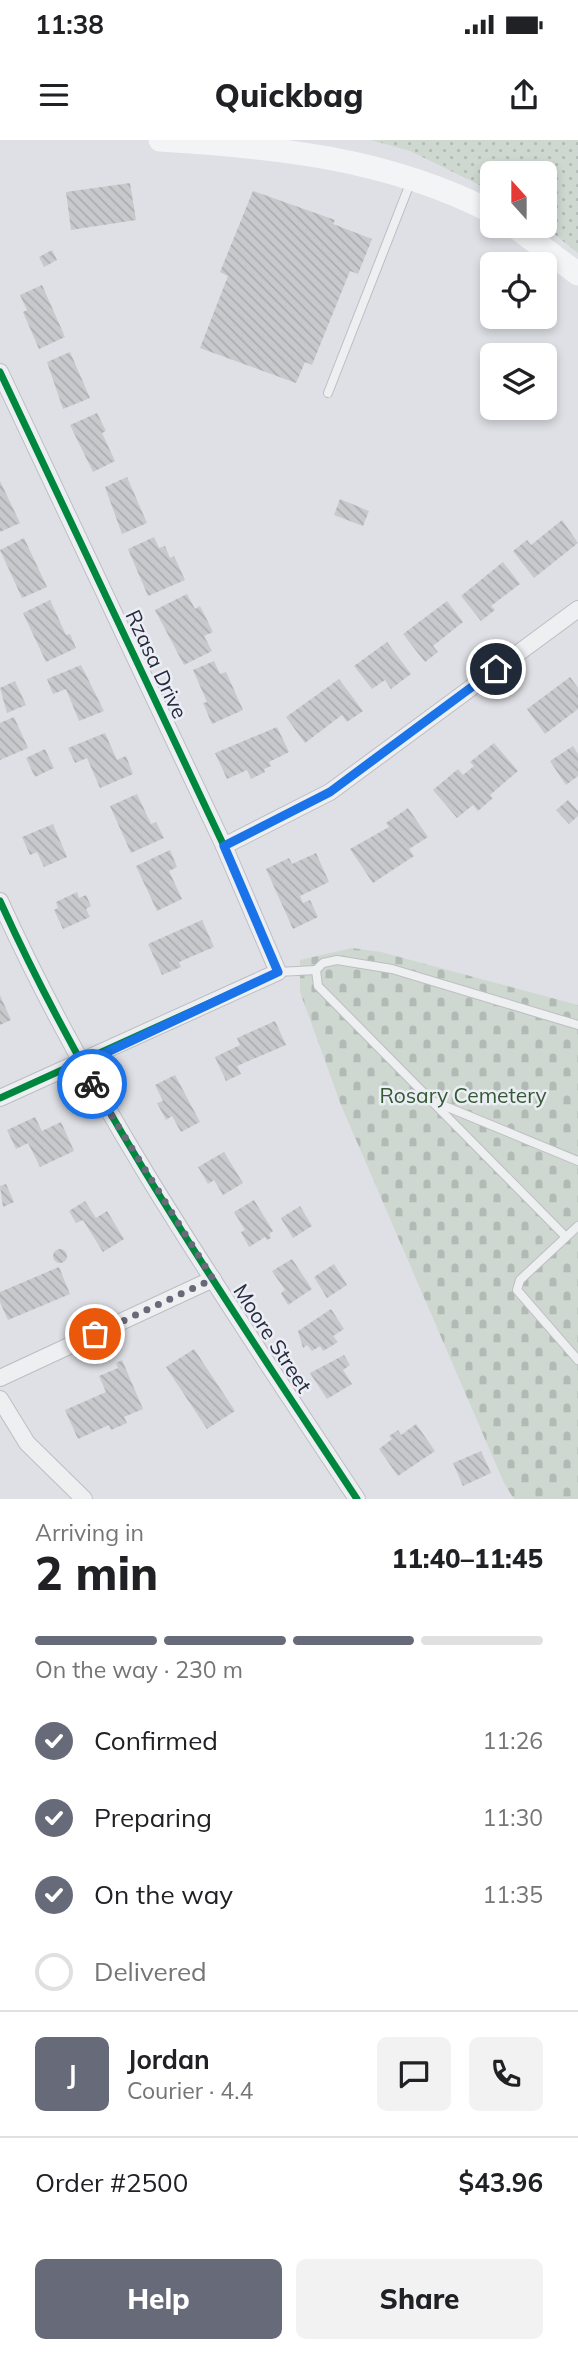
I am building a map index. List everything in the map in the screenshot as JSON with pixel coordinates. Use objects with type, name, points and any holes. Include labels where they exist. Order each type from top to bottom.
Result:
[{"type":"main road","points":[[160,140],[311,152],[412,178],[480,207]]},
{"type":"main road","points":[[530,238],[578,274]]},
{"type":"street","name":"Rzasa Drive","points":[[0,372],[224,846],[278,972]]},
{"type":"street","points":[[224,846],[330,792],[578,609]]},
{"type":"street","name":"Moore Street","points":[[0,901],[80,1065],[213,1279],[357,1499]]},
{"type":"street","points":[[0,1098],[80,1065],[278,972]]},
{"type":"street","points":[[0,1378],[213,1279]]},
{"type":"street","points":[[0,1399],[27,1443],[84,1499]]},
{"type":"lane","points":[[328,393],[412,178]]},
{"type":"lane","points":[[278,972],[316,970],[323,962],[337,960],[392,969],[578,1025]]},
{"type":"lane","points":[[316,970],[318,986],[566,1237]]},
{"type":"lane","points":[[432,1101],[578,1161]]},
{"type":"lane","points":[[578,1226],[520,1280],[517,1290],[578,1360]]},
{"type":"green space","points":[[371,140],[578,140],[578,253],[557,236],[557,161],[480,161],[480,185],[410,151]]},
{"type":"green space","name":"Rosary Cemetery","points":[[352,948],[381,952],[578,1005],[578,1499],[514,1499],[504,1483],[341,1105],[300,992],[300,960]]},
{"type":"building","points":[[130,183],[136,220],[71,230],[66,192]]},
{"type":"building","points":[[253,191],[335,220],[333,224],[372,239],[358,274],[350,271],[312,365],[305,362],[296,383],[200,348],[228,276],[220,272]]},
{"type":"building","points":[[52,250],[57,260],[44,267],[39,257]]},
{"type":"building","points":[[42,285],[65,337],[39,349],[23,312],[27,310],[20,295]]},
{"type":"building","points":[[70,352],[90,398],[63,409],[47,362]]},
{"type":"building","points":[[97,413],[106,431],[102,433],[115,461],[93,472],[70,425]]},
{"type":"building","points":[[127,477],[147,523],[122,534],[105,487]]},
{"type":"building","points":[[0,481],[20,523],[0,532]]},
{"type":"building","points":[[340,499],[369,511],[363,526],[334,515]]},
{"type":"building","points":[[562,520],[578,543],[534,578],[513,551],[527,540],[531,545]]},
{"type":"building","points":[[154,537],[159,548],[165,546],[170,558],[174,556],[185,580],[148,596],[128,549]]},
{"type":"building","points":[[24,538],[47,587],[22,598],[0,550]]},
{"type":"building","points":[[503,562],[520,584],[491,606],[495,610],[481,621],[461,596]]},
{"type":"building","points":[[187,594],[195,609],[200,606],[213,632],[204,636],[212,651],[184,665],[155,610]]},
{"type":"building","points":[[50,600],[66,635],[70,634],[76,648],[46,662],[23,613]]},
{"type":"building","points":[[447,601],[463,622],[433,646],[438,652],[425,662],[403,634]]},
{"type":"building","points":[[387,642],[411,674],[391,689],[385,680],[372,689],[354,666]]},
{"type":"building","points":[[214,661],[220,674],[226,672],[243,710],[212,724],[203,703],[207,702],[193,670]]},
{"type":"building","points":[[81,665],[104,711],[79,721],[66,689],[53,694],[47,679]]},
{"type":"building","points":[[570,677],[578,688],[578,709],[545,734],[527,709]]},
{"type":"building","points":[[339,679],[363,711],[347,722],[342,715],[305,743],[286,717]]},
{"type":"building","points":[[15,681],[26,705],[7,713],[0,688]]},
{"type":"building","points":[[14,717],[28,748],[0,760],[0,723]]},
{"type":"building","points":[[277,727],[289,752],[269,762],[271,766],[264,769],[265,772],[251,779],[247,770],[227,779],[215,753]]},
{"type":"building","points":[[105,733],[117,760],[126,756],[133,774],[100,788],[87,758],[75,763],[68,748]]},
{"type":"building","points":[[494,743],[518,771],[490,795],[493,798],[478,811],[473,805],[457,818],[433,790],[458,769],[463,775],[474,766],[470,762]]},
{"type":"building","points":[[573,746],[578,754],[578,776],[566,785],[550,761]]},
{"type":"building","points":[[45,749],[54,768],[35,777],[26,758]]},
{"type":"building","points":[[137,794],[151,824],[156,822],[164,838],[131,853],[110,806]]},
{"type":"building","points":[[568,800],[578,811],[578,816],[569,824],[556,810]]},
{"type":"building","points":[[408,808],[428,837],[409,849],[414,856],[373,883],[350,849],[389,827],[386,823]]},
{"type":"building","points":[[53,824],[67,857],[44,867],[37,852],[30,855],[22,837]]},
{"type":"building","points":[[170,850],[177,867],[169,871],[182,899],[157,911],[136,866]]},
{"type":"building","points":[[316,853],[329,882],[300,896],[303,903],[310,900],[318,917],[293,929],[266,869],[289,858],[292,864]]},
{"type":"building","points":[[77,892],[79,898],[86,895],[91,906],[86,909],[90,917],[63,929],[54,910],[58,908],[56,902]]},
{"type":"building","points":[[202,920],[214,947],[179,962],[181,967],[162,975],[148,944]]},
{"type":"building","points":[[0,995],[11,1020],[0,1025]]},
{"type":"building","points":[[275,1021],[286,1045],[237,1066],[241,1074],[226,1081],[215,1057],[240,1045],[237,1038]]},
{"type":"building","points":[[175,1075],[200,1122],[181,1132],[172,1116],[166,1120],[157,1103],[163,1101],[155,1085]]},
{"type":"building","points":[[35,1117],[42,1131],[61,1122],[74,1151],[40,1167],[28,1143],[16,1149],[7,1130]]},
{"type":"building","points":[[224,1152],[243,1183],[223,1195],[214,1180],[208,1184],[198,1167]]},
{"type":"building","points":[[6,1184],[14,1202],[3,1207],[0,1186]]},
{"type":"building","points":[[254,1200],[273,1231],[269,1234],[271,1238],[267,1240],[265,1237],[249,1247],[241,1232],[245,1230],[234,1212]]},
{"type":"building","points":[[85,1201],[96,1218],[107,1211],[124,1239],[103,1252],[83,1220],[76,1223],[69,1211]]},
{"type":"building","points":[[300,1206],[312,1226],[293,1238],[281,1218]]},
{"type":"building","points":[[57,1249],[63,1249],[67,1256],[63,1263],[57,1263],[53,1259],[53,1253]]},
{"type":"building","points":[[292,1259],[312,1289],[288,1305],[281,1293],[285,1290],[272,1271]]},
{"type":"building","points":[[334,1264],[347,1285],[327,1298],[314,1277]]},
{"type":"building","points":[[59,1267],[70,1294],[8,1320],[0,1302],[0,1292]]},
{"type":"building","points":[[331,1309],[344,1329],[333,1336],[338,1342],[323,1351],[320,1346],[312,1351],[307,1345],[303,1348],[298,1331]]},
{"type":"building","points":[[194,1349],[235,1411],[207,1429],[166,1367]]},
{"type":"building","points":[[344,1355],[350,1365],[343,1370],[352,1384],[327,1399],[310,1373]]},
{"type":"building","points":[[122,1360],[143,1409],[124,1417],[127,1423],[111,1430],[109,1425],[78,1439],[65,1410],[106,1392],[99,1376],[118,1368],[116,1363]]},
{"type":"building","points":[[416,1424],[435,1451],[398,1476],[379,1449],[392,1439],[389,1436],[398,1430],[401,1435]]},
{"type":"building","points":[[481,1451],[491,1473],[463,1486],[453,1463]]},
{"type":"cycle path","points":[[0,372],[224,846],[278,972],[0,1098]]},
{"type":"cycle path","points":[[0,901],[78,1057],[121,1132],[166,1207],[357,1499]]},
{"type":"way so far","points":[[92,1084],[213,1279],[95,1334]]},
{"type":"route","points":[[92,1084],[80,1065],[278,972],[224,846],[330,792],[496,669]]}]
